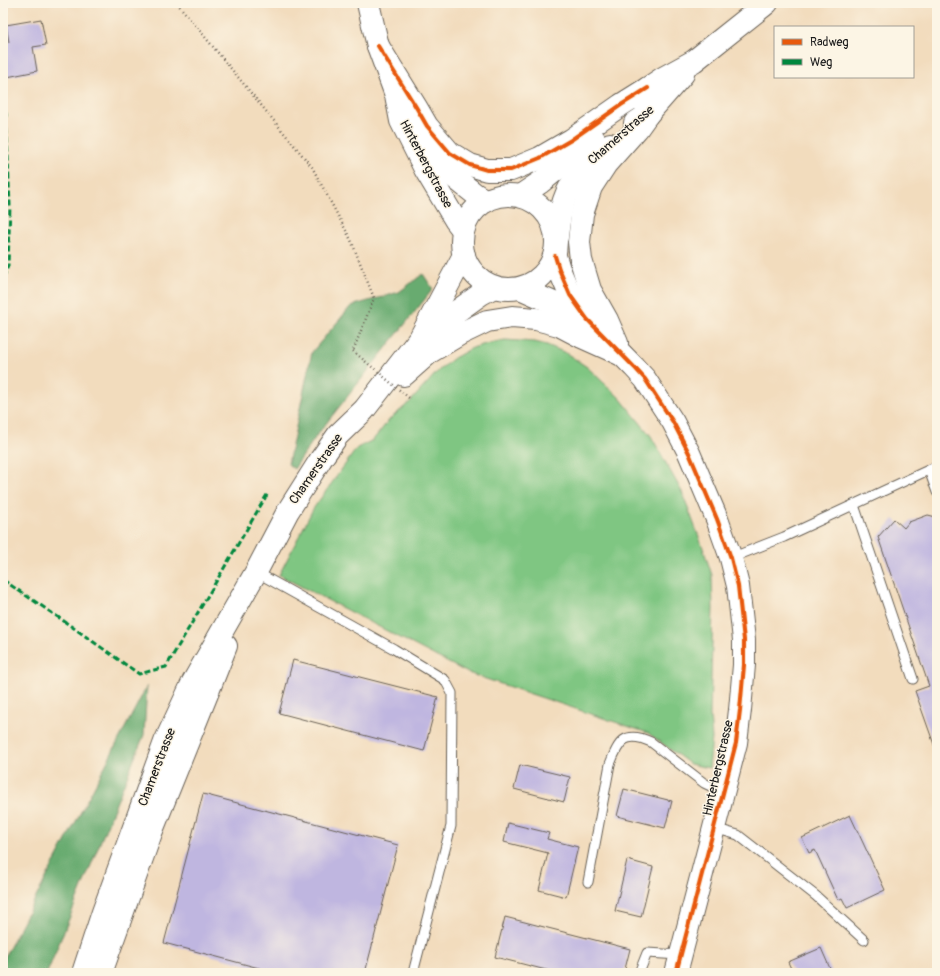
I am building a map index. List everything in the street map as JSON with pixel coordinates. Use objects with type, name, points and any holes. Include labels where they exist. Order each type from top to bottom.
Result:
[{"type":"main road","name":"Hinterbergstrasse","points":[[368,3],[378,46],[396,95],[424,145],[440,166],[486,201]]},
{"type":"main road","name":"Chamerstrasse","points":[[520,196],[555,171],[629,109],[648,88],[694,61],[767,3]]},
{"type":"main road","points":[[378,46],[427,126],[450,153],[470,165],[487,170],[511,170],[540,158],[571,140],[648,88]]},
{"type":"main road","name":"Chamerstrasse","points":[[556,247],[558,220],[564,201],[573,182],[588,163],[626,129],[647,115],[694,61]]},
{"type":"main road","name":"Hinterbergstrasse","points":[[396,95],[401,122],[425,169],[456,220],[464,230]]},
{"type":"main road","points":[[622,355],[607,320],[590,290],[581,260],[579,242],[582,214],[591,187],[606,164],[647,115]]},
{"type":"main road","points":[[502,195],[520,196],[534,201],[546,211],[553,224],[556,247],[550,267],[532,284],[520,288],[507,289],[494,287],[475,275],[468,266],[462,247],[464,230],[472,213],[478,206],[486,201],[502,195]]},
{"type":"main road","name":"Hinterbergstrasse","points":[[556,247],[559,269],[570,295],[587,319],[645,379],[673,422],[689,454],[717,519],[731,558],[738,586],[744,640],[744,665],[736,743],[678,964]]},
{"type":"main road","name":"Chamerstrasse","points":[[83,973],[103,912],[165,742],[193,682],[256,572],[288,510],[338,435],[364,410],[420,338],[464,255]]},
{"type":"main road","name":"Chamerstrasse","points":[[420,338],[472,300],[494,287]]},
{"type":"main road","name":"Hinterbergstrasse","points":[[520,288],[587,319]]},
{"type":"main road","points":[[364,410],[430,352],[460,334],[487,321],[512,317],[542,320],[559,325],[622,355]]},
{"type":"main road","name":"Chamerstrasse","points":[[101,973],[151,834],[256,572]]},
{"type":"lane","points":[[731,558],[784,537],[933,468],[937,492]]},
{"type":"lane","points":[[854,505],[913,679]]},
{"type":"lane","points":[[256,572],[394,649],[445,680],[452,693],[451,826],[413,973]]},
{"type":"lane","points":[[588,882],[610,764],[615,750],[624,739],[633,736],[643,738],[651,742],[704,783],[723,792]]},
{"type":"lane","points":[[714,828],[738,835],[816,896],[864,940]]},
{"type":"lane","points":[[639,973],[646,953],[678,964]]},
{"type":"path","points":[[178,3],[312,167],[351,240],[374,298],[353,351],[409,398]]},
{"type":"green space","points":[[423,274],[433,289],[317,435],[294,469],[288,464],[312,352],[351,306],[399,292]]},
{"type":"green space","points":[[505,340],[535,342],[547,345],[566,353],[587,367],[620,398],[651,436],[682,492],[712,575],[713,608],[710,715],[712,738],[709,768],[690,764],[648,733],[468,673],[279,575],[313,509],[357,448],[373,440],[390,419],[410,402],[438,371],[454,358],[472,348]]},
{"type":"green space","points":[[147,686],[144,735],[47,973],[3,973],[3,960]]},
{"type":"building","points":[[41,19],[46,45],[33,47],[37,71],[7,77],[3,55],[3,43],[9,42],[6,25]]},
{"type":"building","points":[[928,515],[936,517],[937,519],[937,753],[915,691],[929,686],[878,537],[894,519],[904,528],[909,522]]},
{"type":"building","points":[[293,660],[438,697],[424,751],[279,713]]},
{"type":"building","points":[[520,765],[570,777],[564,802],[514,789]]},
{"type":"building","points":[[624,789],[672,801],[665,828],[617,816]]},
{"type":"building","points":[[203,794],[398,845],[365,973],[278,973],[164,943]]},
{"type":"building","points":[[850,815],[885,890],[847,908],[842,898],[838,900],[815,850],[809,853],[802,838]]},
{"type":"building","points":[[508,823],[549,833],[547,839],[578,847],[566,897],[539,890],[548,853],[504,842]]},
{"type":"building","points":[[627,860],[653,867],[641,917],[615,911]]},
{"type":"building","points":[[505,917],[630,949],[624,973],[558,973],[495,957]]},
{"type":"building","points":[[821,948],[832,973],[793,973],[788,962]]},
{"type":"marked path","points":[[3,102],[6,114],[10,205],[8,266],[3,279]]},
{"type":"marked path","points":[[3,580],[139,674],[166,667],[268,493]]},
{"type":"cycle path","points":[[378,46],[427,126],[450,153],[470,165],[487,170],[511,170],[540,158],[571,140],[648,88]]},
{"type":"cycle path","points":[[555,256],[570,295],[587,319],[645,379],[673,422],[689,453],[717,519],[731,558],[738,586],[744,640],[744,665],[736,743],[676,973]]}]
